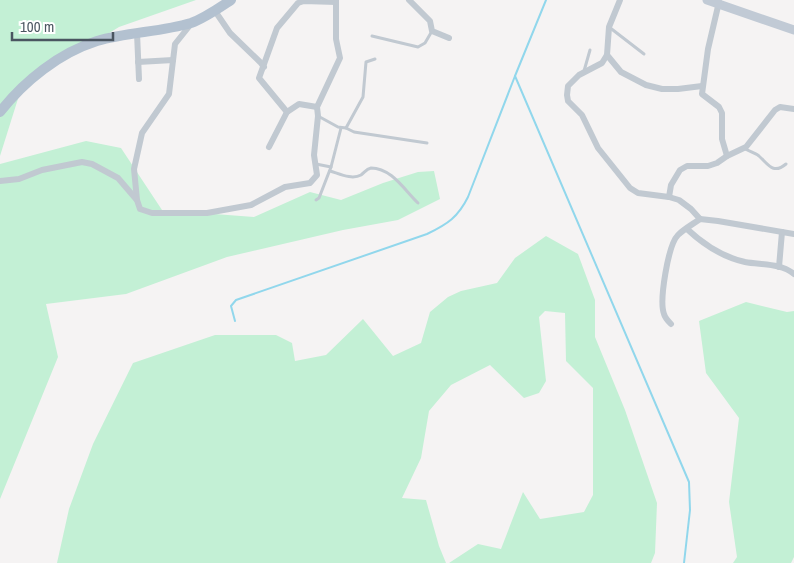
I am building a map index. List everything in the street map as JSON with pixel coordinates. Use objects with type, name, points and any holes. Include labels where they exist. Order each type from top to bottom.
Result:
[{"type":"main road","points":[[0,112],[19,90],[42,71],[69,53],[97,41],[192,22],[215,11],[231,0]]},
{"type":"main road","points":[[708,0],[719,2],[794,30]]},
{"type":"street","points":[[409,0],[430,21],[432,30],[449,38]]},
{"type":"street","points":[[620,0],[609,27],[607,55],[602,63],[584,72],[568,86],[566,94],[568,101],[587,122],[598,148],[634,192],[669,197],[687,206],[700,219],[794,234]]},
{"type":"street","points":[[192,22],[175,44],[169,94],[140,138],[140,148],[134,169],[137,200],[140,209],[162,214],[207,213],[251,205],[285,187],[310,182],[317,175],[314,155],[318,107],[340,58],[336,38],[336,1],[304,1],[298,3],[277,28],[259,78],[287,112]]},
{"type":"street","points":[[719,2],[708,49],[702,94],[719,107],[722,113],[722,139],[727,156]]},
{"type":"street","points":[[215,11],[230,33],[264,67]]},
{"type":"street","points":[[137,33],[139,79]]},
{"type":"street","points":[[607,55],[620,72],[646,85],[662,89],[702,86]]},
{"type":"street","points":[[138,62],[173,60]]},
{"type":"street","points":[[269,147],[287,112],[299,104],[318,107]]},
{"type":"street","points":[[669,197],[671,185],[682,168],[717,164],[727,156],[746,147],[775,110],[780,107],[794,109]]},
{"type":"street","points":[[0,181],[19,179],[42,170],[82,162],[92,164],[118,178],[137,200]]},
{"type":"street","points":[[670,324],[664,316],[662,305],[671,247],[677,236],[700,219]]},
{"type":"street","points":[[687,228],[700,242],[728,257],[786,268],[794,274]]},
{"type":"street","points":[[780,267],[782,232]]},
{"type":"lane","points":[[609,27],[644,54]]},
{"type":"lane","points":[[372,36],[418,47],[425,43],[432,30]]},
{"type":"lane","points":[[584,72],[590,50]]},
{"type":"lane","points":[[316,200],[324,188],[344,128],[363,97],[366,62],[375,59]]},
{"type":"lane","points":[[318,116],[354,132],[427,143]]},
{"type":"lane","points":[[743,148],[757,155],[769,167],[782,168],[786,164]]},
{"type":"lane","points":[[316,164],[353,177],[360,176],[367,169],[376,169],[390,174],[402,184],[410,196],[418,203]]},
{"type":"green space","points":[[0,0],[196,0],[119,27],[22,86],[0,156]]},
{"type":"green space","points":[[86,141],[121,148],[162,210],[254,217],[310,192],[341,200],[383,183],[418,172],[434,171],[440,199],[398,220],[343,230],[227,257],[126,294],[46,304],[58,357],[0,499],[0,164]]},
{"type":"green space","points":[[546,236],[578,254],[595,300],[595,337],[625,410],[657,503],[655,553],[651,563],[449,563],[478,544],[501,549],[523,492],[540,519],[584,512],[593,495],[593,388],[566,361],[565,313],[545,311],[539,317],[546,381],[539,393],[524,398],[490,365],[451,385],[429,411],[421,458],[402,498],[426,500],[439,546],[446,563],[57,563],[69,509],[93,444],[133,363],[215,335],[276,335],[292,343],[295,361],[326,355],[363,319],[393,356],[421,343],[430,312],[448,297],[461,291],[497,283],[515,258]]},
{"type":"green space","points":[[746,302],[787,312],[794,311],[794,557],[791,563],[733,563],[737,557],[729,502],[739,418],[706,373],[699,321]]},
{"type":"waterway","points":[[546,0],[515,76],[689,482],[690,510],[684,563]]},
{"type":"waterway","points":[[235,321],[231,306],[236,300],[427,234],[452,219],[468,197],[515,76]]}]
